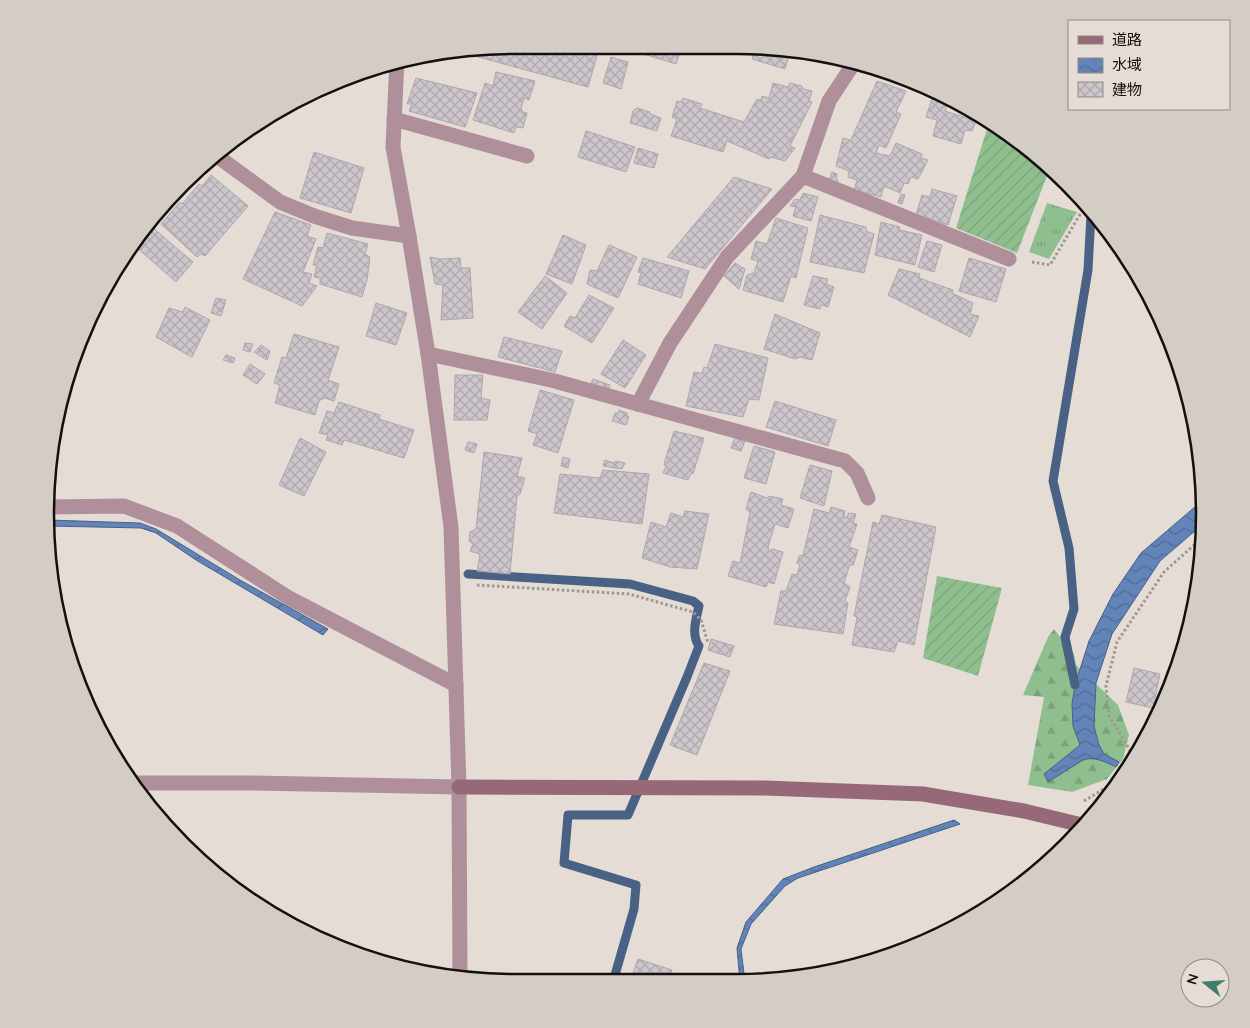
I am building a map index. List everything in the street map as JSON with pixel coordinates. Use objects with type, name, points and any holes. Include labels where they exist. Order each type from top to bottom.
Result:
[{"type":"street","points":[[638,404],[670,343],[727,257],[803,176],[829,101],[851,68]]},
{"type":"street","points":[[396,69],[393,147],[428,354],[451,527],[459,787],[460,971]]},
{"type":"street","points":[[394,119],[527,156]]},
{"type":"street","points":[[221,160],[280,202],[314,216],[352,228],[409,236]]},
{"type":"street","points":[[803,176],[1009,259]]},
{"type":"street","points":[[428,354],[551,380],[845,461],[857,473],[868,498]]},
{"type":"street","points":[[54,507],[124,506],[178,526],[289,598],[456,685]]},
{"type":"street","points":[[141,783],[765,788],[923,794],[1024,811],[1076,823]]},
{"type":"path","points":[[1009,259],[1050,264],[1082,211]]},
{"type":"path","points":[[1130,752],[1109,716],[1106,686],[1118,642],[1164,572],[1195,544]]},
{"type":"path","points":[[453,584],[629,594],[693,612],[701,620],[708,643]]},
{"type":"path","points":[[1055,818],[1106,787]]},
{"type":"green space","points":[[987,129],[1016,149],[1047,176],[1017,253],[956,228]]},
{"type":"green space","points":[[1047,203],[1077,212],[1049,259],[1029,252]]},
{"type":"green space","points":[[937,576],[1002,588],[978,676],[923,658]]},
{"type":"green space","points":[[1054,629],[1074,654],[1076,665],[1118,705],[1129,735],[1123,759],[1107,779],[1072,792],[1028,785],[1044,697],[1023,695],[1048,637]]},
{"type":"water","points":[[1196,506],[1195,530],[1160,561],[1112,634],[1096,683],[1094,726],[1099,745],[1104,754],[1119,762],[1116,767],[1096,759],[1083,760],[1048,782],[1044,774],[1080,745],[1073,726],[1072,704],[1075,685],[1089,641],[1113,594],[1141,553]]},
{"type":"water","points":[[54,520],[140,523],[156,529],[240,580],[328,629],[323,635],[196,560],[156,533],[141,528],[54,526]]},
{"type":"water","points":[[954,820],[960,824],[798,878],[785,886],[751,924],[741,949],[744,974],[739,974],[737,948],[746,922],[783,879]]},
{"type":"building","points":[[598,54],[588,87],[474,56]]},
{"type":"building","points":[[644,54],[679,54],[676,64]]},
{"type":"building","points":[[753,55],[788,57],[785,69],[752,59]]},
{"type":"building","points":[[611,57],[628,62],[621,89],[603,83]]},
{"type":"building","points":[[496,72],[535,81],[529,100],[524,98],[521,109],[527,113],[523,128],[516,127],[514,133],[473,120],[485,83],[493,86]]},
{"type":"building","points":[[416,78],[477,93],[465,127],[409,111],[412,104],[407,104]]},
{"type":"building","points":[[877,81],[906,91],[896,112],[901,114],[886,148],[879,145],[876,153],[890,156],[896,143],[922,154],[921,158],[928,160],[918,179],[911,177],[908,184],[904,183],[900,193],[884,186],[881,197],[854,190],[857,180],[848,177],[849,171],[836,166],[843,138],[851,140]]},
{"type":"building","points":[[773,83],[788,87],[790,83],[812,91],[809,101],[812,102],[790,146],[795,148],[785,161],[770,157],[769,159],[727,141],[723,152],[671,136],[677,119],[672,117],[677,101],[681,102],[683,98],[702,104],[700,108],[744,122],[757,99],[761,100],[762,96],[769,98]]},
{"type":"building","points":[[932,99],[947,105],[945,111],[976,121],[972,131],[965,130],[961,144],[933,136],[937,120],[926,117]]},
{"type":"building","points":[[637,108],[661,118],[657,131],[630,123],[633,111]]},
{"type":"building","points":[[586,131],[635,147],[626,172],[578,157]]},
{"type":"building","points":[[638,148],[658,154],[654,168],[634,163]]},
{"type":"building","points":[[314,152],[364,168],[351,213],[300,198]]},
{"type":"building","points":[[832,172],[837,174],[837,182],[829,180]]},
{"type":"building","points":[[211,175],[248,206],[205,256],[201,254],[197,257],[161,224],[179,203],[183,203],[199,184],[202,186]]},
{"type":"building","points":[[734,177],[772,189],[705,269],[667,257]]},
{"type":"building","points":[[932,189],[957,196],[948,225],[916,215],[922,195],[930,197]]},
{"type":"building","points":[[803,193],[818,197],[811,221],[793,216],[796,207],[790,206],[795,199],[800,200]]},
{"type":"building","points":[[901,194],[905,195],[902,204],[898,203]]},
{"type":"building","points":[[275,212],[311,225],[307,236],[316,239],[303,272],[312,274],[309,283],[317,286],[302,306],[243,279]]},
{"type":"building","points":[[820,215],[866,227],[866,231],[874,234],[864,273],[810,262]]},
{"type":"building","points":[[776,218],[808,228],[796,278],[791,276],[783,302],[743,290],[747,275],[754,273],[758,261],[751,259],[756,241],[767,244]]},
{"type":"building","points":[[881,222],[900,227],[899,230],[922,235],[915,265],[875,255]]},
{"type":"building","points":[[154,228],[193,262],[176,282],[138,249]]},
{"type":"building","points":[[327,233],[368,244],[365,254],[370,257],[367,280],[362,297],[320,284],[320,278],[314,277],[317,265],[313,265],[318,247],[323,248]]},
{"type":"building","points":[[563,235],[586,245],[572,284],[546,274]]},
{"type":"building","points":[[927,241],[942,245],[934,272],[918,267]]},
{"type":"building","points":[[609,245],[637,257],[618,298],[587,284],[590,270],[597,271]]},
{"type":"building","points":[[430,257],[440,259],[460,258],[461,268],[470,268],[473,318],[441,320],[443,285],[435,284]]},
{"type":"building","points":[[643,258],[689,271],[681,298],[638,284],[641,273],[638,272]]},
{"type":"building","points":[[969,258],[1006,269],[996,302],[959,291]]},
{"type":"building","points":[[735,263],[745,269],[739,289],[724,276]]},
{"type":"building","points":[[899,269],[920,274],[919,278],[953,290],[952,293],[973,303],[970,314],[979,316],[970,337],[888,295]]},
{"type":"building","points":[[545,276],[567,293],[542,329],[518,312]]},
{"type":"building","points":[[813,276],[828,279],[826,284],[834,287],[828,307],[821,305],[820,309],[804,305]]},
{"type":"building","points":[[589,295],[614,308],[592,343],[564,326],[570,316],[575,318]]},
{"type":"building","points":[[216,298],[226,300],[221,316],[211,313]]},
{"type":"building","points":[[376,303],[407,313],[396,345],[366,336]]},
{"type":"building","points":[[185,307],[210,320],[192,357],[156,337],[169,308],[183,312]]},
{"type":"building","points":[[775,314],[820,333],[812,360],[800,357],[795,359],[764,349]]},
{"type":"building","points":[[294,334],[339,347],[328,380],[339,384],[334,401],[324,398],[319,401],[315,415],[275,403],[280,385],[274,383],[282,357],[286,358]]},
{"type":"building","points":[[504,337],[562,351],[555,372],[498,357]]},
{"type":"building","points":[[623,340],[646,355],[625,388],[601,374]]},
{"type":"building","points":[[245,343],[253,344],[250,352],[243,350]]},
{"type":"building","points":[[715,344],[768,358],[759,400],[749,399],[743,417],[686,406],[694,372],[702,373],[704,367],[707,368]]},
{"type":"building","points":[[261,345],[270,351],[267,360],[254,352]]},
{"type":"building","points":[[226,355],[235,358],[233,363],[223,360]]},
{"type":"building","points":[[250,364],[265,374],[257,384],[243,375]]},
{"type":"building","points":[[455,375],[483,375],[481,398],[490,400],[487,420],[454,420]]},
{"type":"building","points":[[593,379],[610,385],[609,389],[591,384]]},
{"type":"building","points":[[540,390],[574,400],[558,453],[533,445],[537,434],[528,431]]},
{"type":"building","points":[[775,401],[836,420],[828,446],[766,427]]},
{"type":"building","points":[[339,402],[380,415],[379,419],[414,430],[404,458],[344,440],[342,445],[326,440],[328,435],[319,433],[327,411],[334,413]]},
{"type":"building","points":[[619,410],[627,413],[629,417],[626,425],[612,421],[615,413],[618,413]]},
{"type":"building","points":[[674,431],[704,438],[693,474],[691,473],[688,480],[663,473]]},
{"type":"building","points":[[300,438],[326,452],[304,496],[279,485]]},
{"type":"building","points":[[735,438],[745,441],[741,451],[731,448]]},
{"type":"building","points":[[468,442],[477,444],[474,453],[465,450]]},
{"type":"building","points":[[754,446],[775,452],[766,484],[744,478]]},
{"type":"building","points":[[484,452],[522,458],[517,476],[525,478],[520,494],[517,496],[510,574],[477,571],[480,554],[470,551],[473,544],[469,541],[470,532],[476,529]]},
{"type":"building","points":[[563,457],[570,459],[568,468],[561,466]]},
{"type":"building","points":[[605,460],[614,463],[616,461],[625,463],[622,469],[603,466]]},
{"type":"building","points":[[810,465],[832,471],[824,506],[800,498]]},
{"type":"building","points":[[603,470],[649,474],[642,524],[554,513],[560,474],[600,478]]},
{"type":"building","points":[[751,492],[767,498],[769,496],[783,499],[781,505],[794,509],[788,528],[775,524],[768,547],[769,551],[772,549],[783,552],[774,584],[768,582],[766,587],[728,576],[733,561],[740,563],[750,512],[746,509]]},
{"type":"building","points":[[831,507],[845,511],[844,518],[848,516],[848,513],[856,514],[853,523],[857,524],[849,547],[858,550],[853,566],[850,564],[844,583],[850,587],[845,601],[848,603],[843,634],[774,624],[781,591],[786,591],[792,574],[797,575],[800,565],[797,563],[799,556],[803,555],[814,509],[829,513]]},
{"type":"building","points":[[685,511],[709,514],[697,569],[670,567],[642,558],[651,522],[666,527],[671,513],[683,517]]},
{"type":"building","points":[[882,515],[936,527],[914,645],[898,641],[894,652],[852,645],[857,617],[854,616],[873,522],[879,524]]},
{"type":"building","points":[[711,639],[734,646],[730,657],[708,650]]},
{"type":"building","points":[[704,663],[730,671],[697,755],[670,745]]},
{"type":"building","points":[[1134,668],[1160,674],[1153,708],[1126,702]]},
{"type":"building","points":[[638,959],[672,970],[671,974],[633,974]]},
{"type":"waterway","points":[[1075,685],[1065,637],[1074,609],[1069,548],[1053,481],[1088,270],[1091,221]]},
{"type":"waterway","points":[[468,574],[630,584],[693,601],[699,606],[695,632],[699,646],[628,815],[568,815],[564,863],[636,885],[634,909],[615,974]]}]
